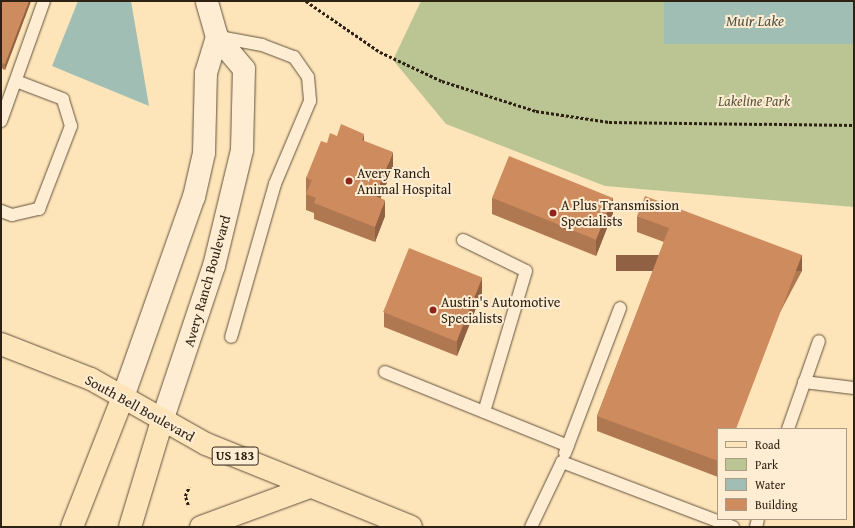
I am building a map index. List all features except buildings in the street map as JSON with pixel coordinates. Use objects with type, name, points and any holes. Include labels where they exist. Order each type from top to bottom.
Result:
[{"type":"main road","name":"South Bell Boulevard","points":[[1,344],[91,379],[162,421],[310,487],[412,527]]},
{"type":"main road","points":[[72,527],[123,397]]},
{"type":"main road","name":"Avery Ranch Boulevard","points":[[130,527],[162,421]]},
{"type":"main road","points":[[202,527],[310,487]]},
{"type":"street","name":"Avery Ranch Boulevard","points":[[162,421],[214,266],[242,150],[244,69],[217,37],[207,1]]},
{"type":"street","points":[[123,397],[194,197],[204,153],[206,73],[217,37]]},
{"type":"lane","points":[[1,121],[44,1]]},
{"type":"lane","points":[[217,37],[262,44],[294,57],[308,77],[310,101],[275,184],[231,337]]},
{"type":"lane","points":[[1,211],[12,215],[39,209],[71,126],[63,99],[16,81]]},
{"type":"lane","points":[[463,240],[526,271],[484,412]]},
{"type":"lane","points":[[531,527],[562,462],[620,308]]},
{"type":"lane","points":[[788,428],[819,341]]},
{"type":"lane","points":[[385,372],[568,446]]},
{"type":"lane","points":[[804,382],[854,388]]},
{"type":"lane","points":[[562,462],[733,527]]},
{"type":"path","points":[[306,1],[380,52],[442,82],[536,111],[609,122],[854,125]]},
{"type":"path","points":[[188,504],[185,496],[189,487]]},
{"type":"green space","name":"Lakeline Park","points":[[421,1],[854,1],[854,207],[605,186],[446,124],[393,60]]},
{"type":"water","points":[[78,1],[131,1],[149,106],[52,66]]},
{"type":"water","name":"Muir Lake","points":[[664,1],[854,1],[854,44],[664,44]]},
{"type":"place","name":"Avery Ranch Animal Hospital","points":[[349,181]]},
{"type":"place","name":"A Plus Transmission Specialists","points":[[553,213]]},
{"type":"place","name":"Austin's Automotive Specialists","points":[[433,310]]}]
